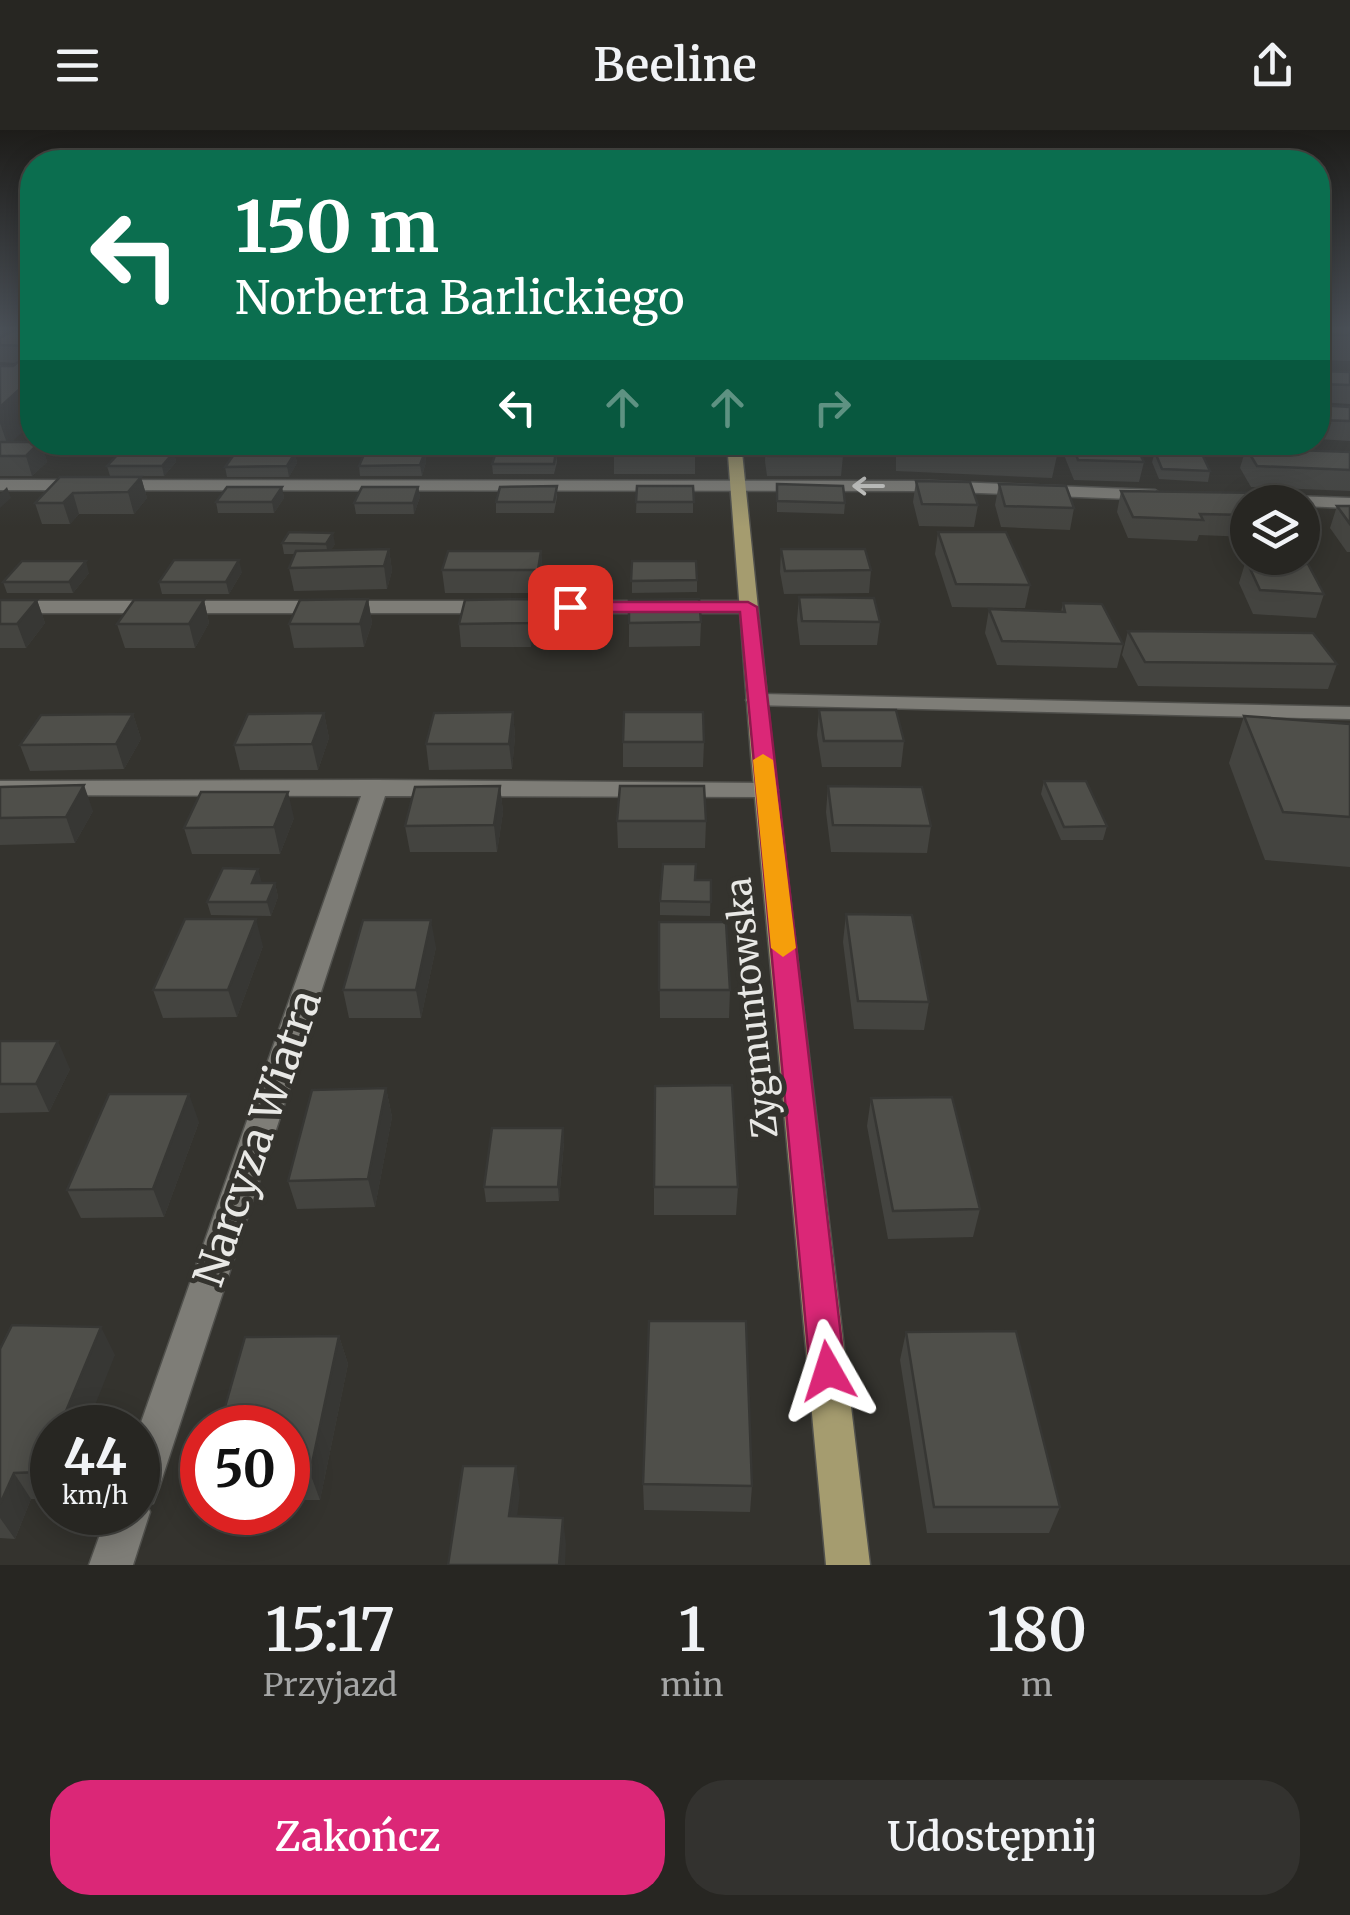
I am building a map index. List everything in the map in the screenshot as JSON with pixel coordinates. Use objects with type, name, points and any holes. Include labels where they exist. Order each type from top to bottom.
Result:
[{"type":"main road","name":"Zygmuntowska","points":[[735,455],[766,790],[848,1565]]},
{"type":"street","points":[[0,485],[928,486],[1178,496]]},
{"type":"street","points":[[1216,498],[1350,504]]},
{"type":"street","points":[[0,607],[748,607]]},
{"type":"street","points":[[757,700],[1350,712]]},
{"type":"street","points":[[0,788],[766,790]]},
{"type":"street","name":"Narcyza Wiatra","points":[[160,1423],[376,788]]},
{"type":"street","points":[[112,1565],[122,1535]]},
{"type":"building","points":[[0,394],[14,394],[0,407]]},
{"type":"building","points":[[1330,406],[1350,407],[1350,421],[1330,420]]},
{"type":"building","points":[[0,442],[20,442],[20,455],[27,455],[26,456],[0,456]]},
{"type":"building","points":[[1350,452],[1350,470],[1257,466],[1250,455]]},
{"type":"building","points":[[117,455],[171,455],[162,466],[107,466]]},
{"type":"building","points":[[234,455],[294,455],[287,466],[225,467]]},
{"type":"building","points":[[364,455],[424,455],[420,465],[359,466]]},
{"type":"building","points":[[495,455],[556,455],[554,464],[492,464]]},
{"type":"building","points":[[768,455],[843,456],[768,456]]},
{"type":"building","points":[[1076,455],[1140,455],[1144,462],[1078,460]]},
{"type":"building","points":[[1156,455],[1202,455],[1210,471],[1162,469]]},
{"type":"building","points":[[60,477],[141,477],[128,492],[73,493],[63,503],[35,503]]},
{"type":"building","points":[[916,481],[970,482],[978,505],[922,504]]},
{"type":"building","points":[[777,484],[843,486],[845,503],[777,501]]},
{"type":"building","points":[[999,484],[1066,486],[1074,508],[1005,506]]},
{"type":"building","points":[[557,486],[554,502],[496,502],[500,487]]},
{"type":"building","points":[[637,486],[693,486],[694,502],[636,502]]},
{"type":"building","points":[[227,487],[282,487],[272,502],[216,502]]},
{"type":"building","points":[[362,487],[418,487],[413,503],[354,503]]},
{"type":"building","points":[[1121,491],[1230,493],[1230,515],[1200,514],[1203,520],[1133,517]]},
{"type":"building","points":[[1337,506],[1350,506],[1350,524]]},
{"type":"building","points":[[289,532],[333,533],[326,544],[282,543]]},
{"type":"building","points":[[938,532],[1006,532],[1030,585],[956,584]]},
{"type":"building","points":[[389,549],[384,566],[289,568],[296,551]]},
{"type":"building","points":[[781,549],[865,549],[871,570],[785,571]]},
{"type":"building","points":[[448,551],[541,551],[538,570],[442,570]]},
{"type":"building","points":[[174,560],[239,560],[226,582],[159,582]]},
{"type":"building","points":[[22,561],[86,561],[69,582],[3,582]]},
{"type":"building","points":[[632,561],[696,561],[697,580],[631,581]]},
{"type":"building","points":[[1253,575],[1314,575],[1324,594],[1260,590]]},
{"type":"building","points":[[799,597],[874,598],[880,622],[802,621]]},
{"type":"building","points":[[368,599],[360,624],[289,624],[300,600]]},
{"type":"building","points":[[533,599],[529,623],[459,624],[465,600]]},
{"type":"building","points":[[699,599],[701,622],[629,623],[629,600]]},
{"type":"building","points":[[0,600],[37,600],[17,624],[0,624]]},
{"type":"building","points":[[134,600],[204,600],[189,624],[117,624]]},
{"type":"building","points":[[1063,603],[1102,604],[1123,644],[1002,641],[989,609],[1065,612]]},
{"type":"building","points":[[1128,631],[1313,633],[1337,664],[1145,662]]},
{"type":"building","points":[[819,710],[896,710],[904,741],[824,741]]},
{"type":"building","points":[[513,712],[509,744],[426,744],[434,713]]},
{"type":"building","points":[[624,712],[703,712],[704,742],[623,742]]},
{"type":"building","points":[[324,713],[312,744],[234,745],[248,714]]},
{"type":"building","points":[[133,714],[116,744],[20,745],[41,715]]},
{"type":"building","points":[[1244,716],[1350,724],[1350,817],[1283,812]]},
{"type":"building","points":[[1044,781],[1086,781],[1107,826],[1064,827]]},
{"type":"building","points":[[84,785],[66,817],[0,818],[0,787]]},
{"type":"building","points":[[500,786],[494,825],[405,826],[415,787]]},
{"type":"building","points":[[620,786],[704,786],[706,821],[617,821]]},
{"type":"building","points":[[828,786],[922,787],[931,826],[833,825]]},
{"type":"building","points":[[201,792],[288,792],[274,827],[184,828]]},
{"type":"building","points":[[663,864],[696,864],[695,880],[711,880],[711,902],[660,901]]},
{"type":"building","points":[[223,868],[258,869],[252,883],[275,883],[267,902],[207,902]]},
{"type":"building","points":[[846,914],[912,915],[929,1002],[858,1001]]},
{"type":"building","points":[[185,919],[256,919],[228,990],[153,990]]},
{"type":"building","points":[[363,920],[431,920],[416,990],[343,990]]},
{"type":"building","points":[[659,922],[726,922],[730,990],[659,990]]},
{"type":"building","points":[[0,1041],[58,1041],[36,1084],[0,1084]]},
{"type":"building","points":[[732,1085],[738,1187],[654,1187],[655,1086]]},
{"type":"building","points":[[386,1088],[368,1179],[288,1181],[312,1090]]},
{"type":"building","points":[[109,1094],[189,1094],[153,1189],[67,1190]]},
{"type":"building","points":[[952,1097],[980,1209],[893,1211],[871,1098]]},
{"type":"building","points":[[492,1128],[563,1128],[558,1187],[484,1187]]},
{"type":"building","points":[[649,1321],[746,1321],[752,1486],[643,1484]]},
{"type":"building","points":[[12,1325],[101,1327],[69,1405],[30,1405],[30,1472],[14,1473],[0,1504],[0,1349]]},
{"type":"building","points":[[1016,1331],[1060,1507],[934,1507],[906,1332]]},
{"type":"building","points":[[339,1336],[310,1473],[310,1405],[226,1405],[245,1337]]},
{"type":"building","points":[[463,1466],[516,1466],[509,1516],[563,1518],[559,1565],[448,1565]]},
{"type":"slow traffic","points":[[763,760],[783,948]]},
{"type":"route","points":[[570,607],[748,607],[828,1371]]}]
